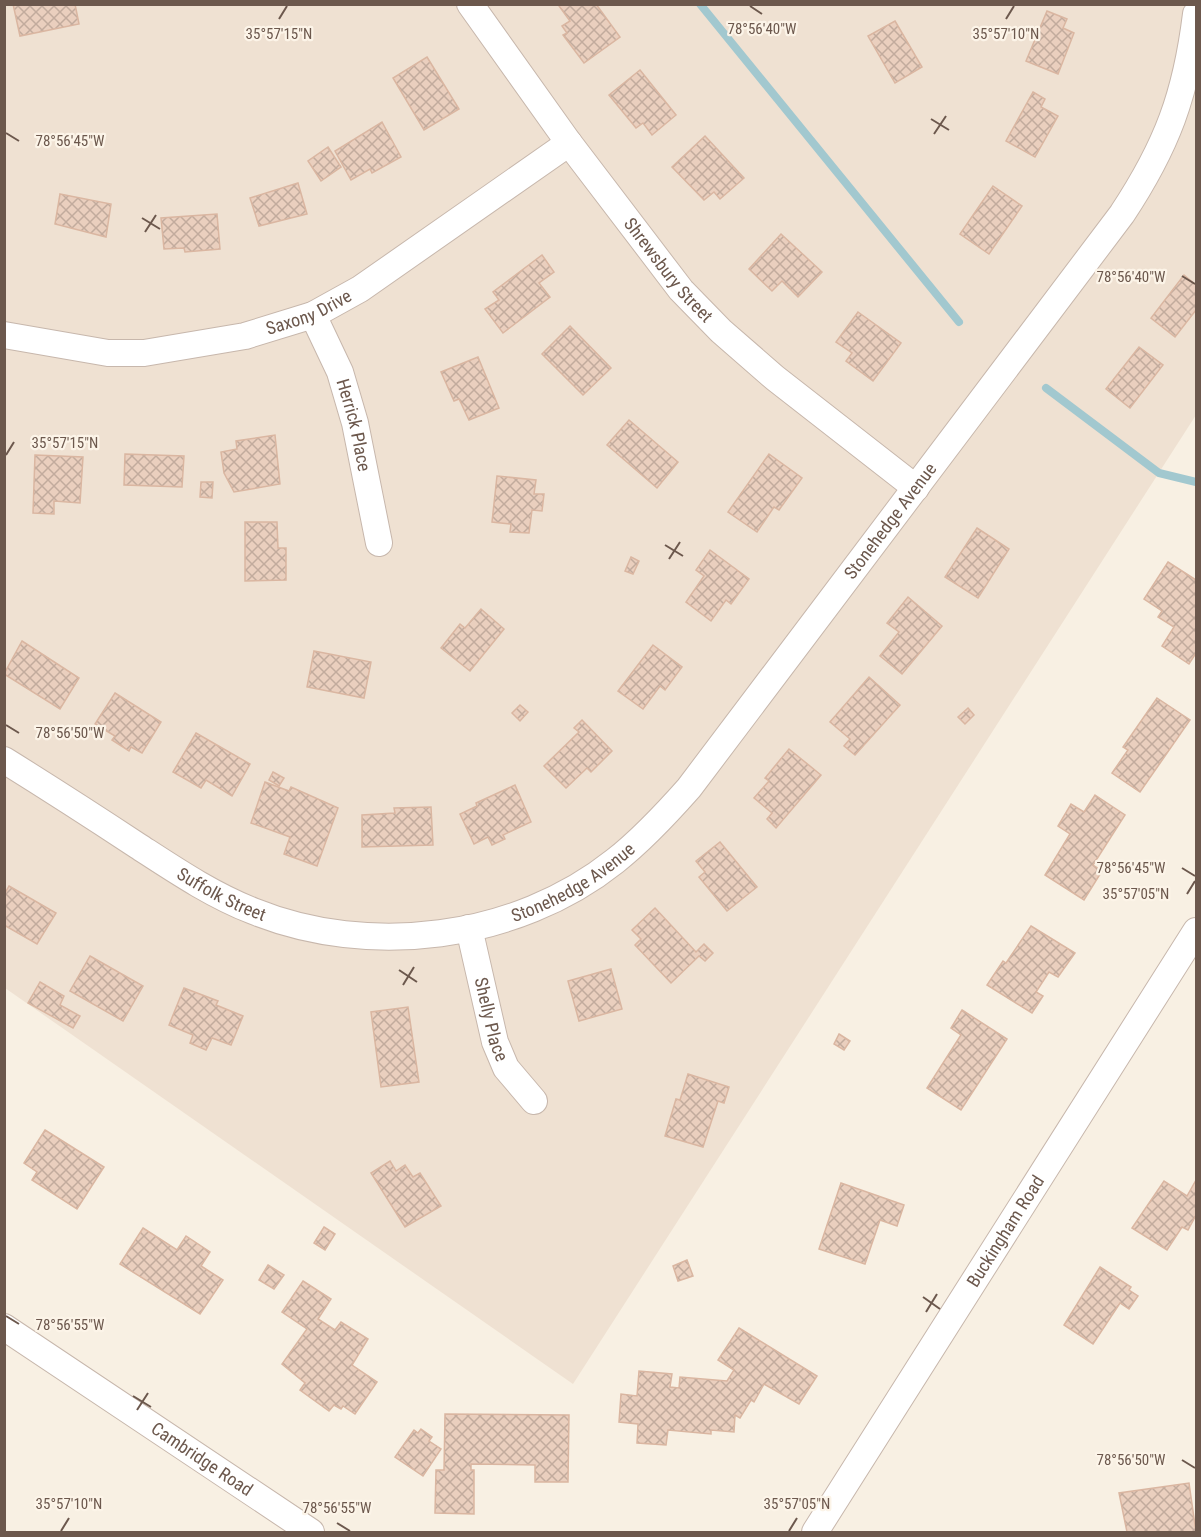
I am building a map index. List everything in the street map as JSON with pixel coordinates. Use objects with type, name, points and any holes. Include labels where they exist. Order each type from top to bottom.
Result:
[{"type":"street","name":"Shrewsbury Street","points":[[470,4],[569,143],[681,290],[721,331],[775,378],[916,488]]},
{"type":"street","name":"Stonehedge Avenue","points":[[469,928],[531,910],[579,885],[614,862],[654,827],[689,788],[1142,185],[1161,151],[1175,117],[1187,78],[1197,14]]},
{"type":"street","name":"Saxony Drive","points":[[4,335],[108,353],[144,353],[245,336],[313,315],[360,289],[569,143]]},
{"type":"street","name":"Herrick Place","points":[[313,315],[340,372],[355,423],[379,543]]},
{"type":"street","name":"Suffolk Street","points":[[4,760],[191,880],[223,898],[272,918],[331,934],[370,937],[469,928]]},
{"type":"street","name":"Shelly Place","points":[[469,928],[495,1042],[506,1068],[534,1101]]},
{"type":"street","name":"Buckingham Road","points":[[815,1533],[1197,931]]},
{"type":"street","name":"Cambridge Road","points":[[4,1327],[311,1533]]},
{"type":"shaded area","points":[[5,5],[1196,5],[1196,415],[573,1384],[5,988]]},
{"type":"building","points":[[13,4],[75,4],[79,24],[20,36]]},
{"type":"building","points":[[562,4],[596,4],[620,37],[584,63],[563,35],[567,33],[562,26],[570,21],[559,6]]},
{"type":"building","points":[[1047,11],[1067,19],[1063,28],[1074,33],[1058,74],[1026,61]]},
{"type":"building","points":[[895,21],[922,67],[895,83],[868,36]]},
{"type":"building","points":[[427,57],[459,109],[424,130],[393,78]]},
{"type":"building","points":[[640,70],[676,115],[652,135],[643,123],[636,128],[609,95]]},
{"type":"building","points":[[1033,92],[1045,99],[1041,107],[1058,116],[1035,157],[1006,141]]},
{"type":"building","points":[[382,122],[401,157],[372,173],[370,169],[351,180],[335,151]]},
{"type":"building","points":[[705,136],[744,178],[720,199],[714,192],[704,200],[672,167]]},
{"type":"building","points":[[328,147],[341,167],[321,181],[308,161]]},
{"type":"building","points":[[298,183],[307,214],[259,226],[250,198]]},
{"type":"building","points":[[993,186],[1022,206],[989,254],[960,234]]},
{"type":"building","points":[[60,194],[111,204],[106,237],[55,224]]},
{"type":"building","points":[[217,214],[220,249],[185,252],[184,248],[164,249],[161,218]]},
{"type":"building","points":[[781,234],[822,272],[798,297],[782,281],[772,291],[749,269]]},
{"type":"building","points":[[542,255],[554,272],[539,283],[550,297],[503,333],[485,309],[499,300],[493,292]]},
{"type":"building","points":[[1184,275],[1196,285],[1196,310],[1175,337],[1151,318]]},
{"type":"building","points":[[858,312],[901,343],[873,381],[846,361],[852,353],[836,342]]},
{"type":"building","points":[[570,326],[611,368],[583,395],[542,354]]},
{"type":"building","points":[[1139,347],[1163,365],[1130,408],[1106,389]]},
{"type":"building","points":[[478,357],[499,408],[469,420],[459,399],[454,401],[441,372]]},
{"type":"building","points":[[629,420],[678,462],[657,488],[607,445]]},
{"type":"building","points":[[275,435],[280,484],[234,492],[224,473],[221,452],[237,449],[236,441]]},
{"type":"building","points":[[125,454],[184,456],[182,487],[124,485]]},
{"type":"building","points":[[769,454],[802,478],[779,510],[774,507],[757,532],[728,512]]},
{"type":"building","points":[[35,455],[83,457],[80,503],[54,501],[54,514],[33,513]]},
{"type":"building","points":[[497,476],[536,480],[534,494],[544,494],[542,511],[532,510],[529,533],[510,532],[511,524],[492,522]]},
{"type":"building","points":[[201,482],[213,482],[212,498],[200,497]]},
{"type":"building","points":[[245,522],[277,522],[278,548],[286,548],[286,580],[245,581]]},
{"type":"building","points":[[977,528],[1009,549],[978,598],[945,577]]},
{"type":"building","points":[[710,550],[749,579],[731,604],[726,600],[711,621],[686,602],[704,576],[696,570]]},
{"type":"building","points":[[631,557],[639,561],[633,574],[625,571]]},
{"type":"building","points":[[1168,562],[1196,580],[1196,653],[1189,664],[1162,646],[1174,627],[1158,617],[1162,611],[1144,599]]},
{"type":"building","points":[[908,597],[942,626],[902,674],[880,656],[899,632],[887,623]]},
{"type":"building","points":[[481,609],[504,629],[470,671],[441,648],[460,624],[465,628]]},
{"type":"building","points":[[22,641],[79,678],[60,709],[4,674]]},
{"type":"building","points":[[653,645],[682,667],[665,690],[660,686],[643,709],[618,691]]},
{"type":"building","points":[[314,651],[371,662],[364,698],[307,687]]},
{"type":"building","points":[[869,677],[900,705],[855,755],[844,746],[850,739],[830,722]]},
{"type":"building","points":[[115,693],[161,722],[142,753],[131,747],[129,751],[112,740],[115,736],[95,724]]},
{"type":"building","points":[[1157,698],[1190,720],[1140,792],[1112,773],[1128,750],[1123,747]]},
{"type":"building","points":[[520,705],[528,712],[520,721],[512,713]]},
{"type":"building","points":[[968,708],[974,715],[965,724],[958,717]]},
{"type":"building","points":[[582,720],[612,751],[591,772],[587,768],[566,788],[544,766],[579,732],[574,728]]},
{"type":"building","points":[[196,733],[250,764],[232,796],[206,780],[201,788],[173,772]]},
{"type":"building","points":[[789,749],[821,775],[776,828],[767,819],[772,813],[754,798],[769,781],[765,778]]},
{"type":"building","points":[[273,772],[284,778],[279,786],[269,780]]},
{"type":"building","points":[[265,782],[289,791],[291,787],[338,808],[317,866],[284,854],[290,837],[251,823]]},
{"type":"building","points":[[515,785],[531,822],[503,835],[505,839],[492,845],[488,837],[474,844],[460,814],[477,806],[476,803]]},
{"type":"building","points":[[1095,795],[1125,815],[1093,865],[1102,871],[1084,900],[1045,875],[1070,834],[1058,826],[1071,804],[1084,812]]},
{"type":"building","points":[[431,807],[433,845],[362,847],[362,815],[395,813],[394,808]]},
{"type":"building","points":[[720,842],[757,887],[727,911],[699,877],[705,872],[696,861]]},
{"type":"building","points":[[9,886],[56,913],[37,944],[4,925],[4,895]]},
{"type":"building","points":[[655,908],[696,952],[704,944],[713,953],[705,961],[699,956],[671,983],[635,945],[641,939],[632,930]]},
{"type":"building","points":[[1031,926],[1075,953],[1058,977],[1049,972],[1036,992],[1043,996],[1032,1013],[987,985],[1003,961],[1006,963]]},
{"type":"building","points":[[90,956],[143,986],[123,1021],[70,991]]},
{"type":"building","points":[[611,969],[622,1009],[579,1021],[568,981]]},
{"type":"building","points":[[40,982],[64,996],[60,1005],[80,1016],[73,1028],[28,1003]]},
{"type":"building","points":[[184,988],[218,1001],[216,1005],[243,1016],[231,1045],[212,1038],[206,1050],[190,1043],[193,1035],[169,1025]]},
{"type":"building","points":[[408,1007],[419,1082],[381,1087],[371,1012]]},
{"type":"building","points":[[962,1010],[1007,1039],[961,1110],[927,1088],[961,1035],[951,1028]]},
{"type":"building","points":[[839,1034],[850,1041],[844,1050],[834,1044]]},
{"type":"building","points":[[688,1074],[729,1087],[724,1103],[718,1101],[703,1147],[665,1136],[676,1099],[680,1100]]},
{"type":"building","points":[[45,1130],[104,1167],[77,1209],[32,1180],[37,1172],[24,1163]]},
{"type":"building","points":[[390,1161],[396,1171],[405,1165],[413,1177],[420,1173],[441,1206],[405,1227],[371,1173]]},
{"type":"building","points":[[1196,1180],[1196,1215],[1188,1230],[1182,1227],[1167,1250],[1132,1228],[1164,1181],[1187,1196]]},
{"type":"building","points":[[841,1183],[904,1205],[897,1226],[880,1220],[865,1264],[819,1249]]},
{"type":"building","points":[[324,1227],[335,1234],[325,1250],[314,1243]]},
{"type":"building","points":[[143,1228],[177,1250],[186,1236],[210,1252],[201,1266],[223,1280],[200,1314],[120,1264]]},
{"type":"building","points":[[687,1260],[693,1276],[678,1281],[673,1266]]},
{"type":"building","points":[[268,1265],[284,1275],[274,1289],[259,1280]]},
{"type":"building","points":[[1100,1267],[1131,1287],[1129,1290],[1138,1296],[1129,1309],[1120,1303],[1093,1344],[1064,1325]]},
{"type":"building","points":[[303,1281],[331,1299],[318,1319],[335,1330],[341,1322],[368,1339],[352,1365],[377,1382],[355,1414],[343,1406],[341,1409],[334,1405],[329,1411],[300,1390],[305,1383],[282,1364],[307,1329],[282,1312]]},
{"type":"building","points":[[739,1328],[817,1376],[799,1404],[764,1384],[754,1402],[751,1400],[740,1418],[735,1415],[734,1432],[711,1430],[711,1434],[668,1430],[666,1445],[637,1443],[638,1424],[619,1422],[621,1394],[637,1396],[639,1371],[672,1374],[670,1387],[679,1388],[680,1377],[727,1381],[734,1370],[718,1360]]},
{"type":"building","points":[[445,1414],[569,1415],[568,1482],[535,1482],[535,1465],[471,1464],[471,1470],[474,1470],[474,1514],[435,1513],[436,1470],[444,1470]]},
{"type":"building","points":[[421,1429],[432,1437],[429,1441],[441,1449],[423,1476],[395,1457],[414,1430],[418,1433]]},
{"type":"building","points":[[1189,1483],[1196,1532],[1127,1532],[1119,1493]]},
{"type":"waterway","points":[[700,4],[959,322]]},
{"type":"waterway","points":[[1046,388],[1159,473],[1196,482]]}]
